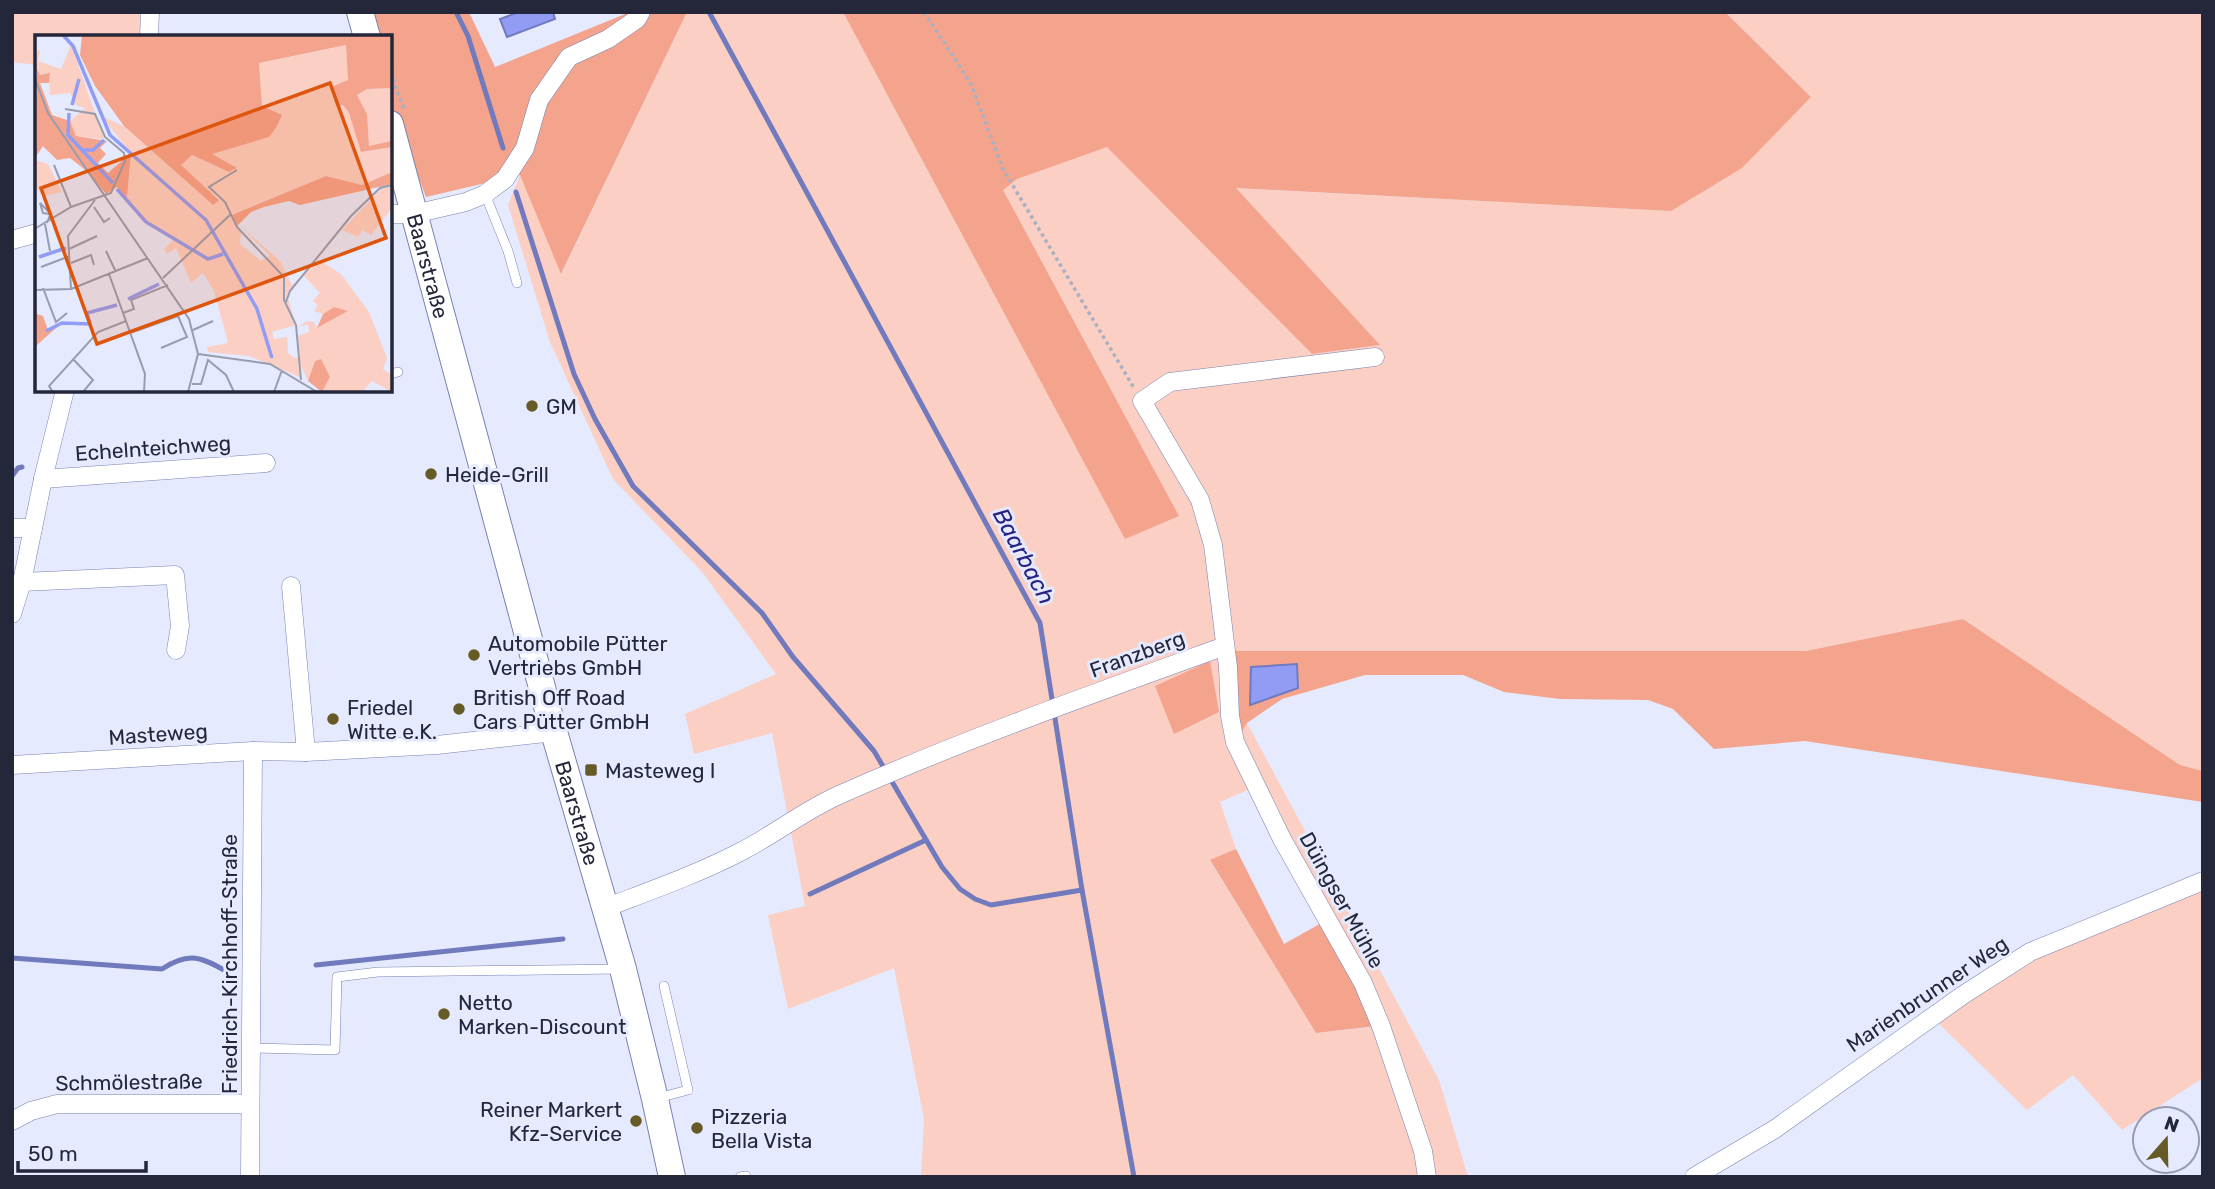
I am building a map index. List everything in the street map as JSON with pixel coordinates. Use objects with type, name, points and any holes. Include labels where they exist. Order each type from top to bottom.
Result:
[{"type":"main road","points":[[360,12],[366,35]]},
{"type":"main road","name":"Baarstraße","points":[[392,139],[402,214],[623,970],[672,1177]]},
{"type":"street","points":[[149,35],[150,12]]},
{"type":"street","points":[[402,214],[466,202],[485,194],[505,179],[525,148],[539,100],[569,57],[608,39],[638,19],[641,12]]},
{"type":"street","points":[[12,240],[35,234]]},
{"type":"street","points":[[1225,646],[1213,545],[1200,500],[1142,401],[1170,382],[1375,357]]},
{"type":"street","name":"Echelnteichweg","points":[[12,614],[22,582],[65,392]]},
{"type":"street","name":"Echelnteichweg","points":[[43,479],[266,463]]},
{"type":"street","points":[[12,528],[33,528]]},
{"type":"street","points":[[22,582],[175,575],[180,626],[176,650]]},
{"type":"street","points":[[291,586],[306,752]]},
{"type":"street","name":"Franzberg","points":[[605,908],[700,872],[745,850],[835,797],[890,773],[1055,708],[1225,646]]},
{"type":"street","name":"Düingser Mühle","points":[[1225,646],[1230,716],[1235,742],[1282,839],[1363,983],[1385,1038],[1423,1151],[1427,1177]]},
{"type":"street","name":"Masteweg","points":[[12,765],[253,751],[306,752],[437,745],[555,732]]},
{"type":"street","name":"Friedrich-Kirchhoff-Straße","points":[[250,1177],[253,751]]},
{"type":"street","name":"Marienbrunner Weg","points":[[1694,1177],[1775,1129],[1963,995],[2030,952],[2203,881]]},
{"type":"street","name":"Schmölestraße","points":[[12,1121],[31,1111],[66,1103],[250,1104]]},
{"type":"lane","points":[[485,194],[508,251],[517,283]]},
{"type":"lane","points":[[252,1048],[335,1050],[337,977],[378,972],[623,970]]},
{"type":"lane","points":[[655,1099],[688,1090],[664,986]]},
{"type":"path","points":[[924,12],[971,84],[1003,169],[1142,401]]},
{"type":"shaded area","points":[[12,12],[140,12],[140,35],[35,35],[35,65],[12,62]]},
{"type":"shaded area","points":[[356,12],[469,12],[495,67],[630,12],[687,12],[561,274],[520,175],[426,197],[392,109],[392,35],[364,35]]},
{"type":"shaded area","points":[[687,12],[843,12],[1125,538],[1002,189],[1017,179],[1107,146],[1312,354],[1380,345],[1234,188],[1671,211],[1811,97],[1725,12],[2203,12],[2203,771],[2180,765],[1963,619],[1806,651],[1231,651],[1217,588],[1250,789],[1220,802],[1236,849],[1210,861],[1316,1033],[1381,1026],[1427,1177],[921,1177],[924,1119],[894,968],[788,1009],[768,915],[805,906],[772,733],[694,754],[685,714],[776,674],[703,573],[613,479],[550,342],[508,205],[520,175],[562,273]]},
{"type":"shaded area","points":[[843,12],[1725,12],[1811,97],[1742,168],[1671,211],[1236,188],[1380,345],[1312,354],[1107,147],[1017,179],[1003,190],[1179,516],[1125,539]]},
{"type":"shaded area","points":[[1963,619],[2180,765],[2203,771],[2203,802],[1805,741],[1714,749],[1673,709],[1648,700],[1560,699],[1504,692],[1463,675],[1365,675],[1282,699],[1247,723],[1238,738],[1231,651],[1806,651]]},
{"type":"shaded area","points":[[1210,661],[1219,712],[1174,734],[1155,686]]},
{"type":"shaded area","points":[[1247,723],[1439,1080],[1468,1177],[1432,1177],[1387,1024],[1238,738]]},
{"type":"shaded area","points":[[1236,849],[1284,944],[1325,921],[1376,1026],[1316,1033],[1210,860]]},
{"type":"shaded area","points":[[2203,886],[2203,1078],[2161,1105],[2131,1105],[2131,1124],[2122,1130],[2073,1075],[2027,1110],[1936,1021],[2023,965]]},
{"type":"water","points":[[519,12],[553,12],[555,19],[507,37],[500,19]]},
{"type":"water","points":[[1297,664],[1298,688],[1250,705],[1251,667]]},
{"type":"waterway","points":[[456,12],[468,36],[503,148]]},
{"type":"waterway","name":"Baarbach","points":[[709,12],[1040,623],[1082,890],[1134,1177]]},
{"type":"waterway","points":[[516,192],[574,374],[595,419],[633,486],[762,613],[793,657],[874,751],[942,867],[960,889],[991,905],[1082,890]]},
{"type":"waterway","points":[[12,476],[22,467]]},
{"type":"waterway","points":[[810,894],[926,840]]},
{"type":"waterway","points":[[316,965],[563,939]]},
{"type":"waterway","points":[[12,958],[162,969],[180,960],[196,958],[229,973]]},
{"type":"place","name":"GM","points":[[532,406]]},
{"type":"place","name":"Heide-Grill","points":[[431,474]]},
{"type":"place","name":"Automobile Pütter Vertriebs GmbH","points":[[474,655]]},
{"type":"place","name":"British Off Road Cars Pütter GmbH","points":[[459,709]]},
{"type":"place","name":"Friedel Witte e.K.","points":[[333,719]]},
{"type":"place","name":"Masteweg I","points":[[591,770]]},
{"type":"place","name":"Netto Marken-Discount","points":[[444,1014]]},
{"type":"place","name":"Reiner Markert Kfz-Service","points":[[636,1121]]},
{"type":"place","name":"Pizzeria Bella Vista","points":[[697,1128]]}]
